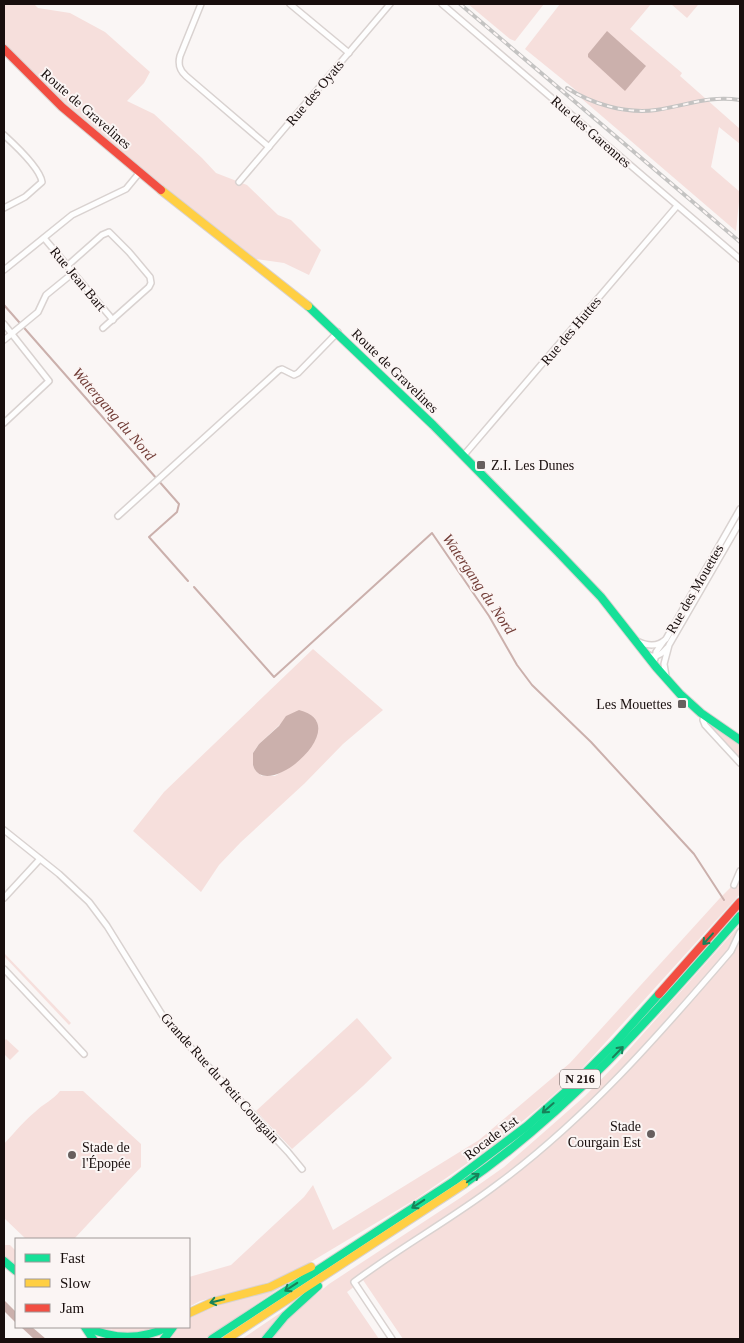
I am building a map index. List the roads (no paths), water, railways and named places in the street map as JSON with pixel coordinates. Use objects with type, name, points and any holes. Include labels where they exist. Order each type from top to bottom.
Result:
[{"type":"main road","name":"Route de Gravelines","points":[[4,49],[56,101],[140,172],[294,294],[338,332],[464,455],[590,585],[668,682],[704,715],[740,740]]},
{"type":"main road","name":"Rocade Est","points":[[212,1339],[489,1156],[560,1098],[616,1042],[740,902]]},
{"type":"main road","name":"Rocade Est","points":[[227,1339],[481,1173],[549,1118],[592,1079],[630,1040],[740,916]]},
{"type":"main road","points":[[190,1312],[207,1304],[255,1292],[293,1277],[391,1222]]},
{"type":"main road","points":[[4,1261],[15,1270]]},
{"type":"main road","points":[[266,1339],[293,1308],[336,1274],[344,1263]]},
{"type":"main road","points":[[87,1328],[93,1339]]},
{"type":"main road","points":[[88,1328],[97,1332],[135,1338],[149,1336],[166,1328]]},
{"type":"main road","points":[[164,1339],[172,1328]]},
{"type":"street","points":[[202,4],[180,56],[180,69],[269,147]]},
{"type":"street","points":[[290,4],[348,53]]},
{"type":"street","name":"Rue des Oyats","points":[[238,182],[390,4]]},
{"type":"street","name":"Rue des Garennes","points":[[442,4],[740,259]]},
{"type":"street","points":[[4,135],[16,146],[40,175],[42,182],[25,197],[4,208]]},
{"type":"street","points":[[4,270],[81,210],[126,189],[140,172]]},
{"type":"street","name":"Rue des Huttes","points":[[464,455],[677,206]]},
{"type":"street","points":[[67,266],[107,232],[112,234],[149,276],[151,283],[149,287],[103,328]]},
{"type":"street","name":"Rue Jean Bart","points":[[44,238],[113,320]]},
{"type":"street","points":[[4,340],[38,312],[44,297],[73,273]]},
{"type":"street","points":[[4,324],[49,381],[4,423]]},
{"type":"street","points":[[118,516],[279,370],[284,369],[294,375],[298,373],[338,332]]},
{"type":"street","name":"Rue des Mouettes","points":[[655,657],[740,509]]},
{"type":"street","name":"Rue des Mouettes","points":[[655,657],[662,654],[669,645],[740,522]]},
{"type":"street","name":"Rue des Mouettes","points":[[634,639],[649,645],[664,642]]},
{"type":"street","name":"Rue des Mouettes","points":[[668,682],[664,664],[669,645]]},
{"type":"street","points":[[644,653],[655,657],[656,668]]},
{"type":"street","points":[[704,715],[702,720],[705,725],[740,763]]},
{"type":"street","name":"Grande Rue du Petit Courgain","points":[[4,830],[63,878],[95,909],[166,1021],[302,1169]]},
{"type":"street","points":[[4,898],[40,859]]},
{"type":"street","points":[[734,886],[740,871]]},
{"type":"street","points":[[392,1339],[354,1282],[495,1187],[538,1152],[602,1094],[725,958],[733,948],[740,932]]},
{"type":"street","points":[[4,969],[84,1054]]},
{"type":"waterway","name":"Watergang du Nord","points":[[4,305],[179,504],[177,512],[149,537],[188,581]]},
{"type":"waterway","name":"Watergang du Nord","points":[[194,587],[274,677],[432,533],[489,616],[517,665],[532,685],[591,742],[694,854],[724,900]]},
{"type":"railway","points":[[460,4],[740,242]]},
{"type":"railway","points":[[567,88],[598,103],[621,109],[644,111],[718,99],[740,100]]},
{"type":"place","name":"Z.I. Les Dunes","points":[[481,465]]},
{"type":"place","name":"Les Mouettes","points":[[682,704]]},
{"type":"place","name":"Stade Courgain Est","points":[[651,1134]]},
{"type":"place","name":"Stade de l'Épopée","points":[[72,1155]]}]
